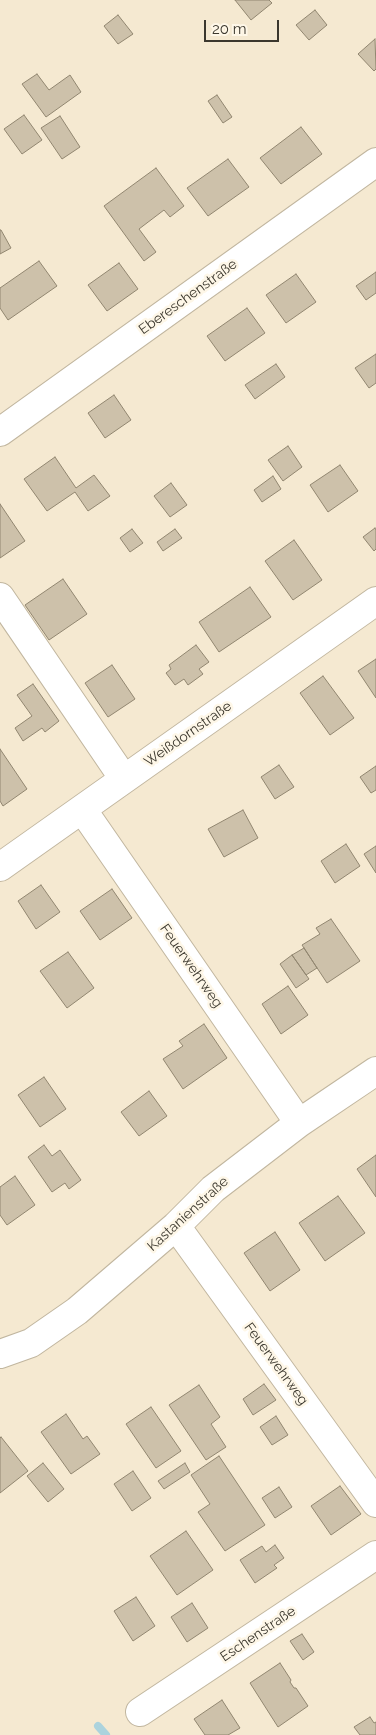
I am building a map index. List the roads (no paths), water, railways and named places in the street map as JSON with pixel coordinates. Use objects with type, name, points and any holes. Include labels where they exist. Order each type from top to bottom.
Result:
[{"type":"street","name":"Ebereschenstraße","points":[[0,432],[376,162]]},
{"type":"street","points":[[0,597],[124,780]]},
{"type":"street","name":"Weißdornstraße","points":[[0,867],[376,601]]},
{"type":"street","name":"Feuerwehrweg","points":[[82,809],[299,1123]]},
{"type":"street","name":"Kastanienstraße","points":[[0,1354],[31,1342],[77,1311],[176,1226],[213,1189],[299,1123],[376,1071]]},
{"type":"street","name":"Feuerwehrweg","points":[[176,1226],[376,1503]]},
{"type":"street","name":"Eschenstraße","points":[[140,1712],[376,1555]]},
{"type":"waterway","points":[[98,1726],[106,1735]]}]
